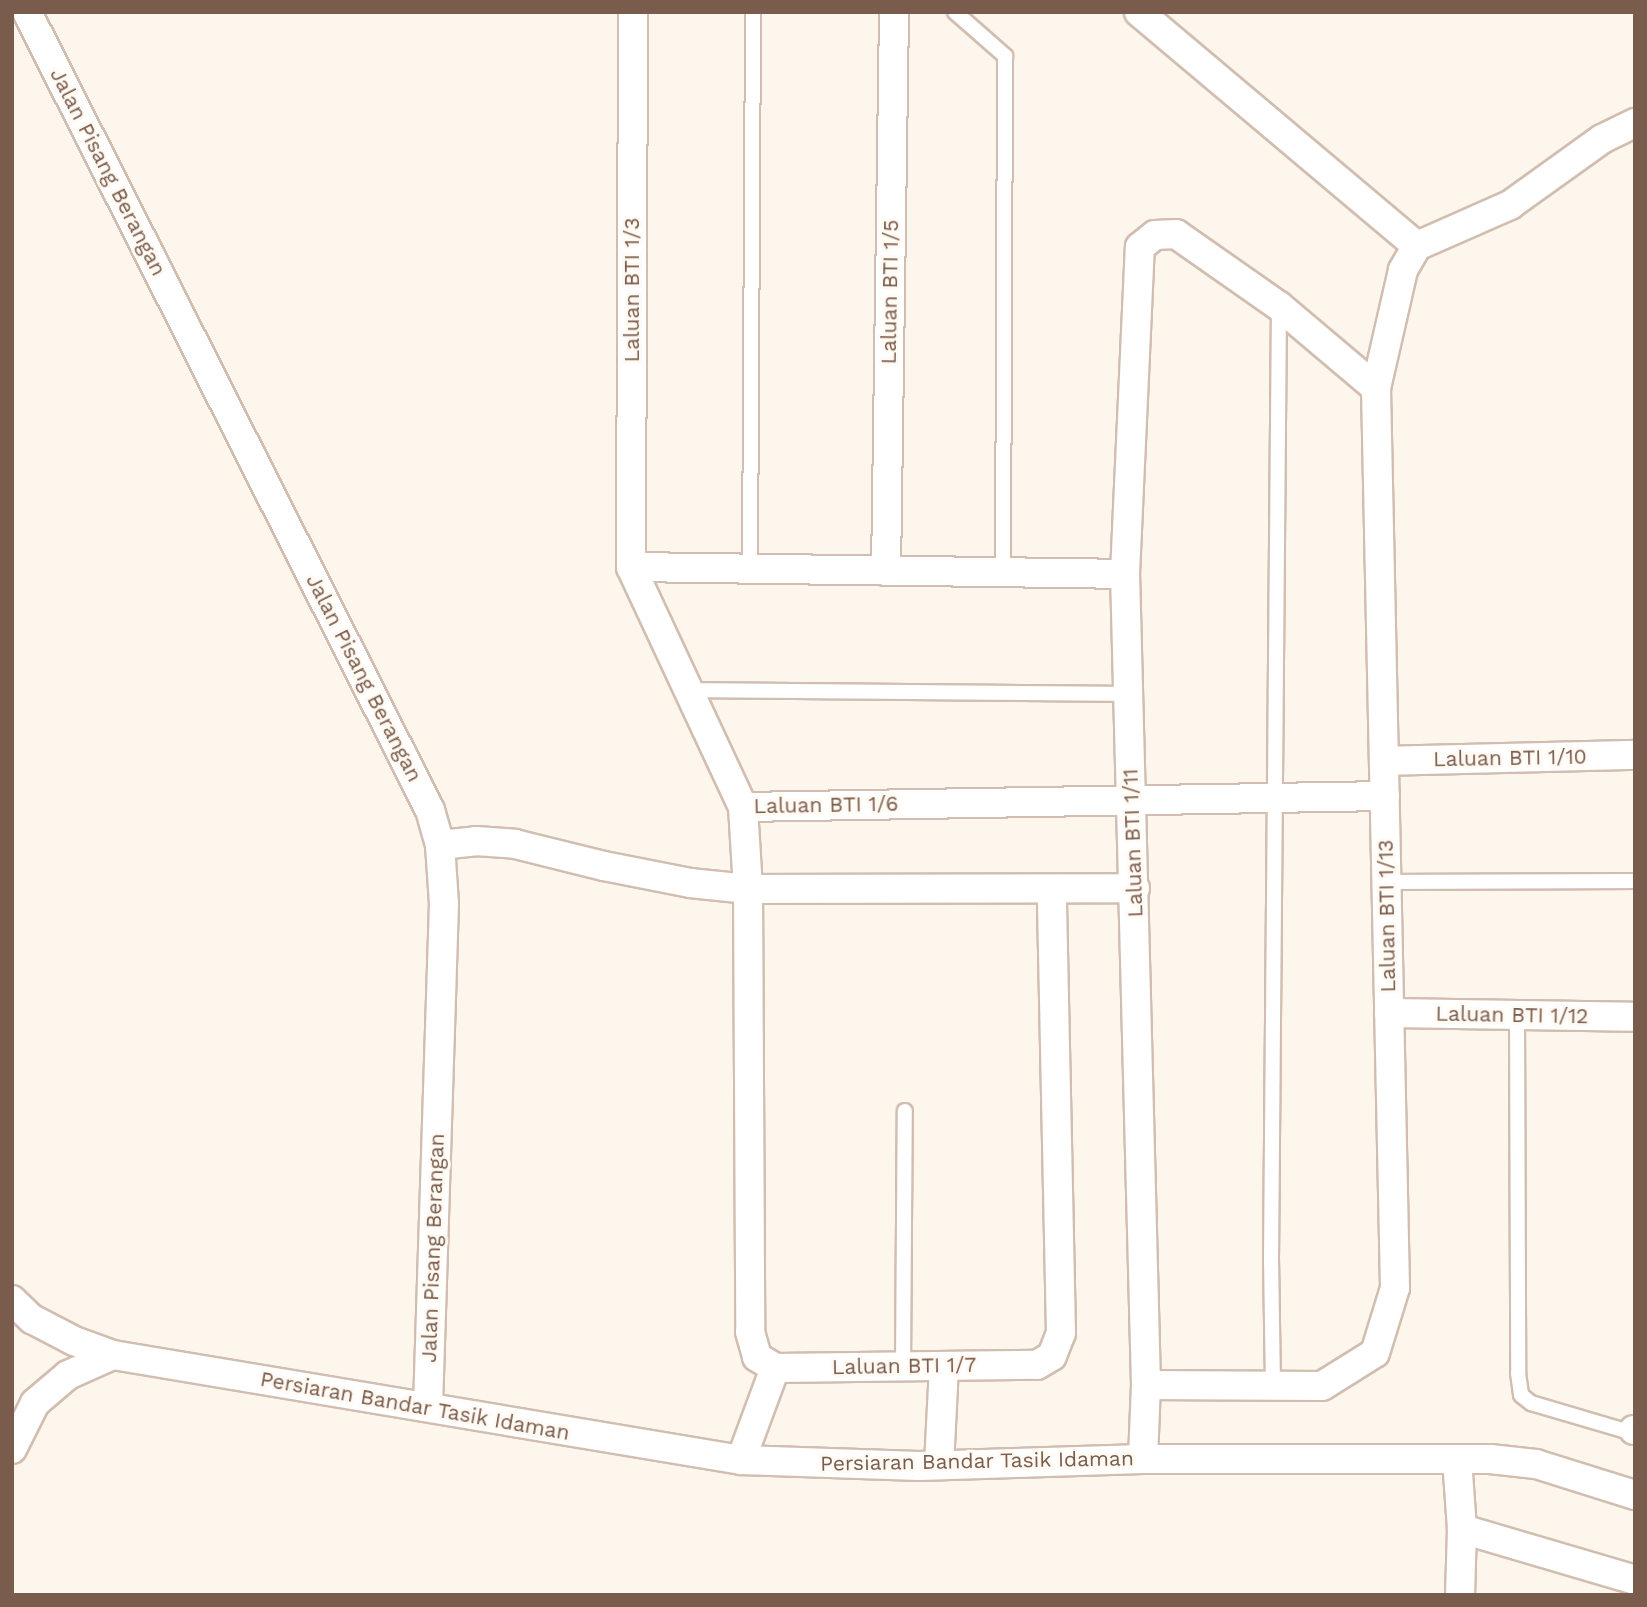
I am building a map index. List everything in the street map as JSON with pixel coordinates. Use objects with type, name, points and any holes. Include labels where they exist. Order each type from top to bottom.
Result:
[{"type":"street","name":"Jalan Pisang Berangan","points":[[27,12],[430,810],[440,845],[444,904],[428,1406]]},
{"type":"street","name":"Laluan BTI 1/3","points":[[631,567],[634,12]]},
{"type":"street","name":"Laluan BTI 1/5","points":[[886,571],[894,12]]},
{"type":"street","points":[[1139,12],[1417,246],[1510,205],[1602,139],[1635,123]]},
{"type":"street","name":"Laluan BTI 1/11","points":[[1143,1459],[1146,1385],[1125,574],[1140,247],[1155,235],[1176,234],[1279,306]]},
{"type":"street","name":"Laluan BTI 1/13","points":[[1146,1385],[1322,1386],[1375,1353],[1395,1288],[1377,388],[1403,270],[1417,246]]},
{"type":"street","points":[[1279,306],[1377,388]]},
{"type":"street","points":[[631,567],[1125,574]]},
{"type":"street","name":"Laluan BTI 1/6","points":[[631,567],[743,807],[1385,796]]},
{"type":"street","name":"Laluan BTI 1/10","points":[[1384,761],[1635,755]]},
{"type":"street","points":[[741,1460],[775,1368],[757,1357],[750,1332],[748,889],[743,807]]},
{"type":"street","points":[[440,845],[477,841],[515,844],[616,869],[690,883],[748,889],[1135,888]]},
{"type":"street","name":"Laluan BTI 1/7","points":[[775,1368],[1037,1365],[1052,1356],[1061,1333],[1052,889]]},
{"type":"street","name":"Laluan BTI 1/12","points":[[1390,1013],[1635,1017]]},
{"type":"street","name":"Persiaran Bandar Tasik Idaman","points":[[12,1300],[32,1319],[74,1341],[113,1355],[741,1460],[939,1465],[1143,1459],[1457,1459],[1536,1464],[1635,1494]]},
{"type":"street","points":[[12,1448],[35,1403],[68,1376],[113,1355]]},
{"type":"street","points":[[939,1465],[944,1366]]},
{"type":"street","points":[[1457,1459],[1462,1530],[1460,1595]]},
{"type":"street","points":[[1462,1530],[1635,1580]]},
{"type":"lane","points":[[750,569],[752,12]]},
{"type":"lane","points":[[954,12],[1005,55],[1003,573]]},
{"type":"lane","points":[[1273,1386],[1271,1245],[1279,306]]},
{"type":"lane","points":[[688,690],[1128,694]]},
{"type":"lane","points":[[1387,882],[1635,881]]},
{"type":"lane","points":[[1517,1015],[1518,1373],[1521,1395],[1531,1404],[1623,1430],[1635,1430]]},
{"type":"lane","points":[[903,1366],[905,1111]]}]
